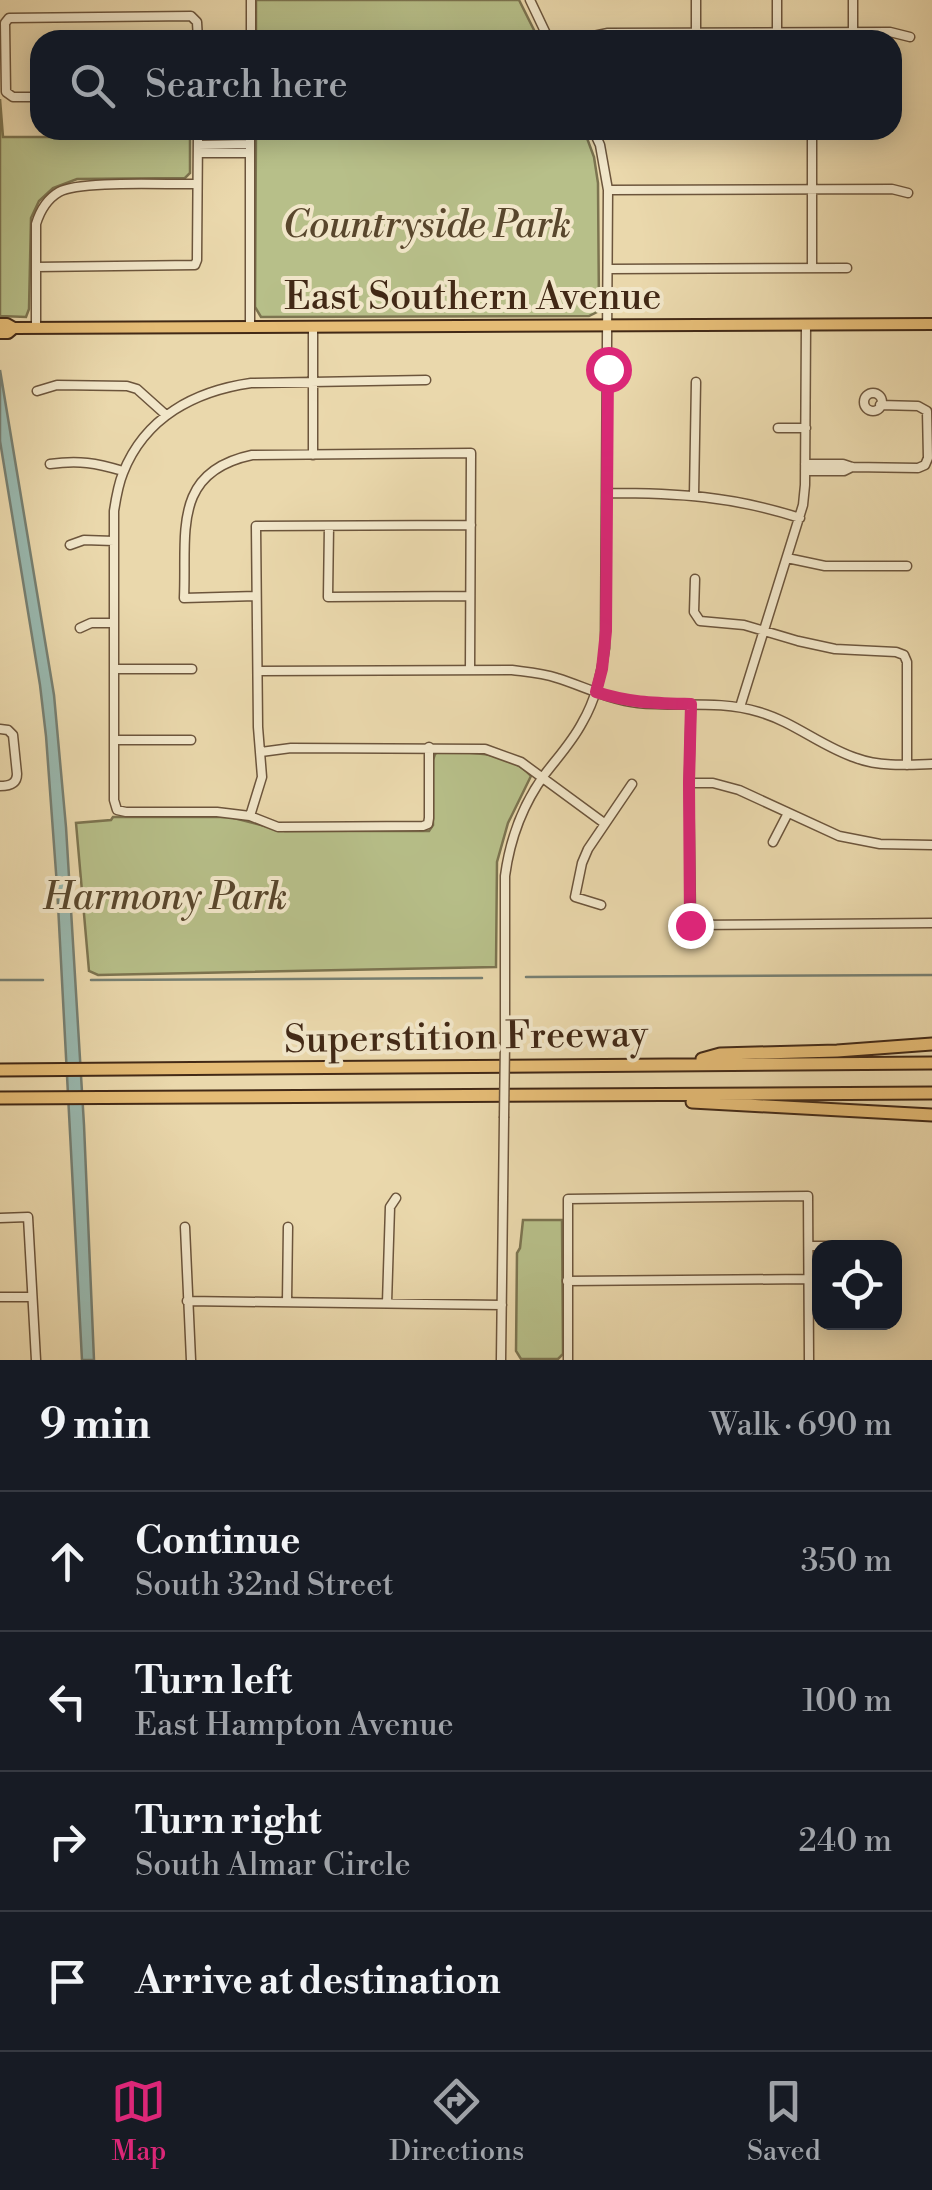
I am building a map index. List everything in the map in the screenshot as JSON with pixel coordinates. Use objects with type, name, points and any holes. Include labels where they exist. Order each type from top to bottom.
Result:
[{"type":"highway","points":[[686,1064],[720,1054],[837,1052],[932,1044]]},
{"type":"highway","name":"Superstition Freeway","points":[[0,1070],[932,1063]]},
{"type":"highway","name":"Superstition Freeway","points":[[0,1098],[932,1093]]},
{"type":"highway","points":[[582,1095],[932,1115]]},
{"type":"main road","name":"East Southern Avenue","points":[[0,324],[14,328],[932,324]]},
{"type":"main road","name":"East Southern Avenue","points":[[0,333],[14,328]]},
{"type":"street","points":[[250,30],[251,0]]},
{"type":"street","points":[[530,0],[544,30]]},
{"type":"street","points":[[696,0],[696,30]]},
{"type":"street","points":[[777,30],[778,0]]},
{"type":"street","points":[[853,0],[853,30]]},
{"type":"street","points":[[30,97],[7,94],[6,20],[15,16],[190,16],[196,20],[197,30]]},
{"type":"street","points":[[902,34],[910,37]]},
{"type":"street","points":[[36,267],[197,263],[198,140]]},
{"type":"street","points":[[250,140],[250,327]]},
{"type":"street","points":[[501,1360],[505,876],[520,819],[543,777],[581,726],[596,692],[606,631],[608,190],[598,140]]},
{"type":"street","points":[[812,140],[812,268]]},
{"type":"street","points":[[198,149],[250,148]]},
{"type":"street","points":[[36,328],[36,224],[52,198],[80,186],[197,184]]},
{"type":"street","points":[[608,190],[896,189],[908,193]]},
{"type":"street","points":[[609,268],[848,268]]},
{"type":"street","points":[[740,708],[805,492],[806,324]]},
{"type":"street","points":[[312,456],[313,326]]},
{"type":"street","points":[[426,380],[229,386],[198,395],[166,415],[137,447],[124,472],[114,511],[114,800],[116,810],[126,812],[216,812],[250,816],[278,827],[423,826],[428,824],[428,747]]},
{"type":"street","points":[[694,496],[696,382]]},
{"type":"street","points":[[38,392],[57,385],[139,386],[166,415]]},
{"type":"street","points":[[805,468],[844,471],[852,467],[926,465],[926,409],[880,405]]},
{"type":"street","points":[[778,428],[806,428]]},
{"type":"street","points":[[256,596],[184,598],[187,510],[192,494],[216,468],[252,455],[471,453],[470,670]]},
{"type":"street","points":[[50,464],[97,463],[124,472]]},
{"type":"street","points":[[607,493],[746,502],[800,518]]},
{"type":"street","points":[[250,816],[262,777],[256,526],[471,524]]},
{"type":"street","points":[[329,526],[328,597],[470,596]]},
{"type":"street","points":[[70,545],[84,540],[114,541]]},
{"type":"street","points":[[786,558],[825,566],[907,566]]},
{"type":"street","points":[[695,579],[694,612],[698,620],[744,625],[823,647],[904,655],[908,765]]},
{"type":"street","points":[[80,628],[91,623],[114,623]]},
{"type":"street","points":[[114,669],[192,669]]},
{"type":"street","points":[[258,672],[533,672],[620,700],[740,708],[787,722],[858,759],[932,764]]},
{"type":"street","points":[[691,704],[690,925],[932,923]]},
{"type":"street","points":[[0,729],[11,732],[14,740],[17,777],[12,784],[3,786]]},
{"type":"street","points":[[114,740],[191,740]]},
{"type":"street","points":[[261,752],[291,748],[485,749],[521,762],[604,822]]},
{"type":"street","points":[[689,783],[713,783],[739,790],[839,836],[880,844],[932,845]]},
{"type":"street","points":[[601,905],[575,897],[582,863],[604,822],[632,784]]},
{"type":"street","points":[[773,842],[788,814]]},
{"type":"street","points":[[568,1360],[568,1199],[808,1196],[808,1360]]},
{"type":"street","points":[[387,1303],[390,1207],[396,1198]]},
{"type":"street","points":[[0,1218],[28,1218],[36,1360]]},
{"type":"street","points":[[185,1226],[191,1360]]},
{"type":"street","points":[[287,1302],[288,1227]]},
{"type":"street","points":[[567,1281],[809,1279]]},
{"type":"street","points":[[0,1297],[32,1296]]},
{"type":"street","points":[[187,1302],[502,1305]]},
{"type":"green space","points":[[256,0],[519,0],[534,30],[256,30]]},
{"type":"green space","points":[[0,99],[3,137],[190,140],[190,173],[185,178],[77,179],[53,188],[39,201],[31,218],[26,317],[0,316]]},
{"type":"green space","name":"Countryside Park","points":[[256,140],[588,140],[598,183],[599,311],[589,316],[261,317],[255,307]]},
{"type":"green space","name":"Harmony Park","points":[[438,752],[500,757],[531,776],[508,823],[497,862],[496,967],[98,975],[89,971],[76,823],[113,817],[230,817],[285,831],[429,831],[433,825],[433,760]]},
{"type":"green space","points":[[523,1220],[562,1220],[563,1354],[558,1359],[521,1359],[516,1351],[517,1253]]},
{"type":"water","points":[[0,370],[54,695],[84,1125],[94,1360],[82,1360],[46,736],[0,441]]},
{"type":"waterway","points":[[526,977],[932,975]]},
{"type":"waterway","points":[[91,980],[482,978]]},
{"type":"waterway","points":[[0,980],[43,980]]},
{"type":"route","points":[[608,369],[606,631],[596,692],[638,703],[691,704],[690,925]]}]
